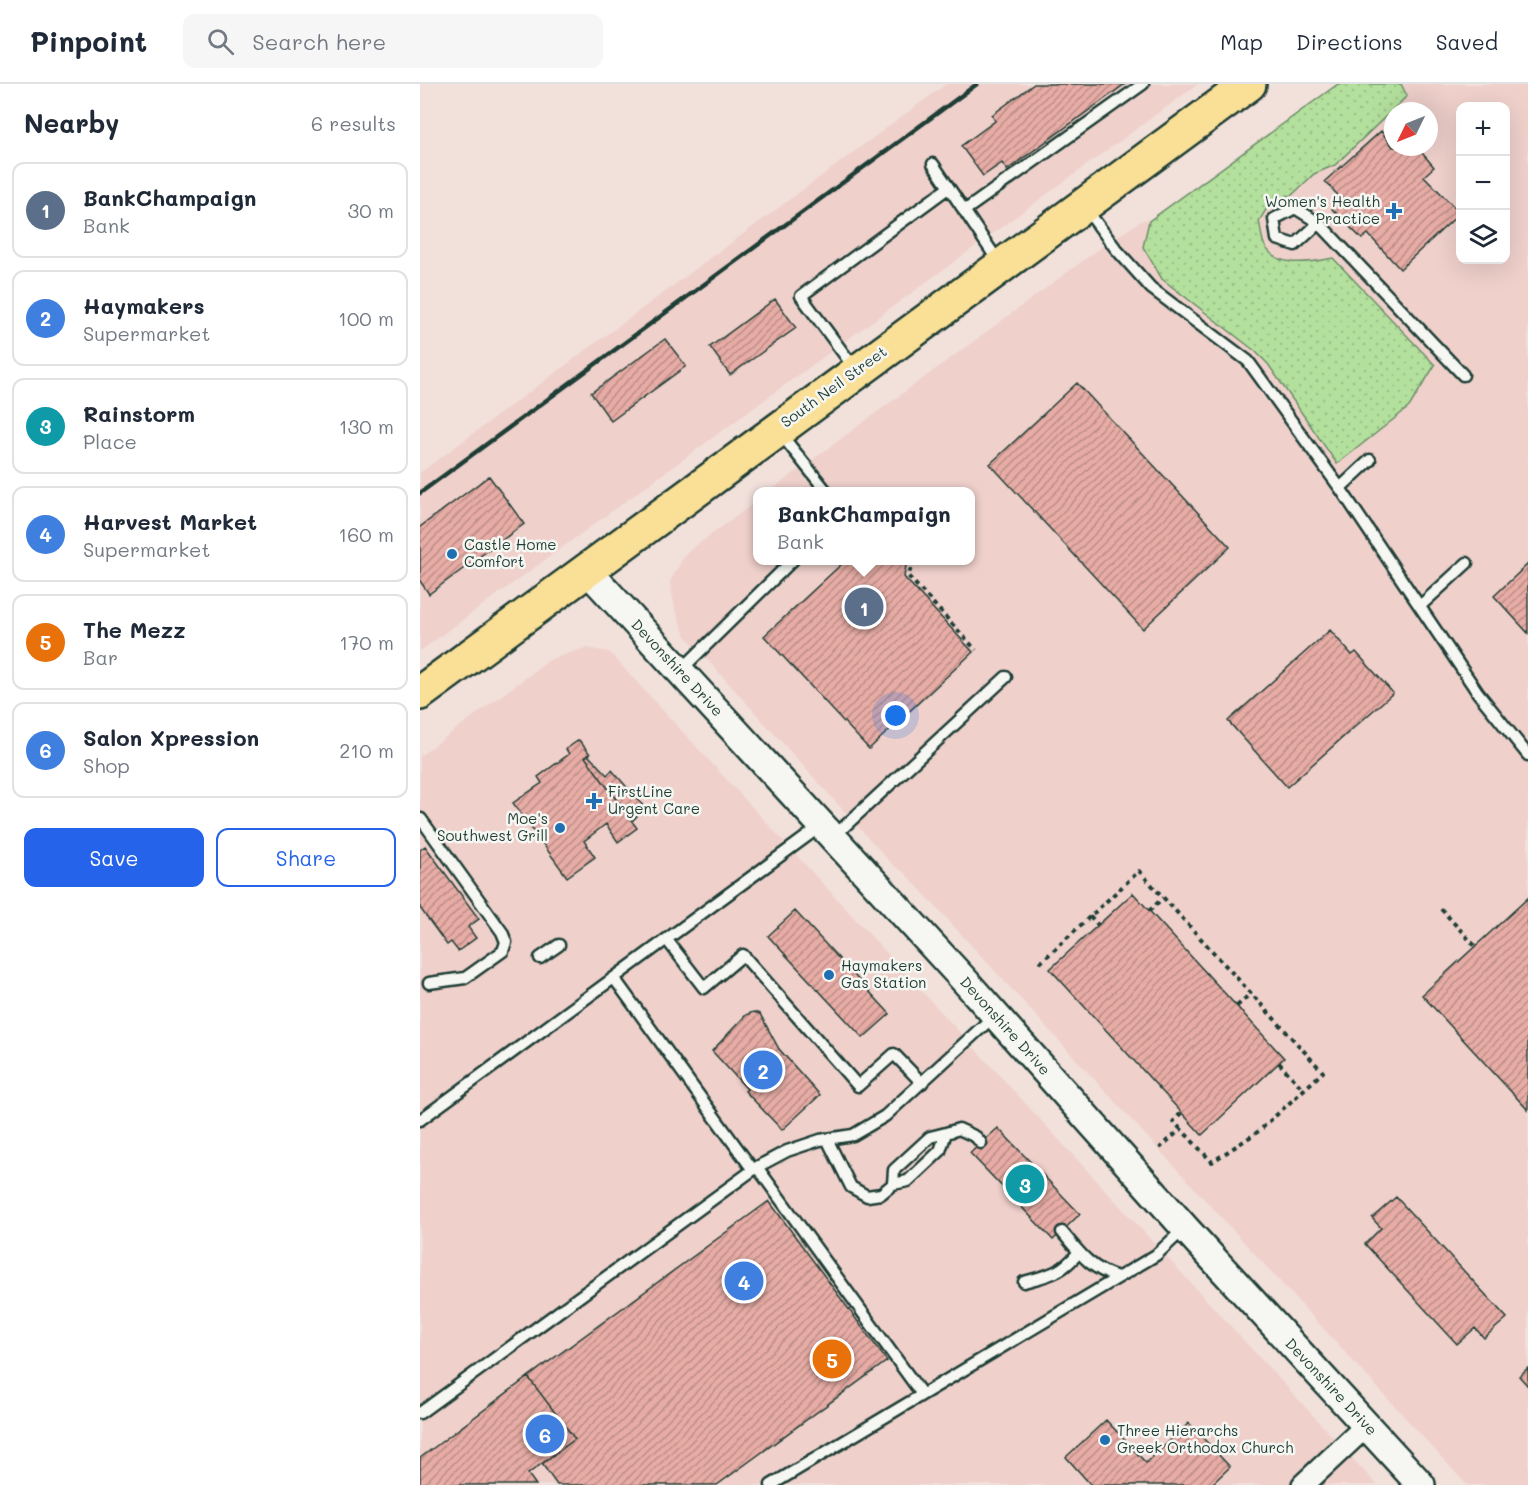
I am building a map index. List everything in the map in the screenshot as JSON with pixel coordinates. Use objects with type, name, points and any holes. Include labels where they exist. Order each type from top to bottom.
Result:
[{"type":"main road","name":"South Neil Street","points":[[420,693],[1000,264],[1249,84]]},
{"type":"street","name":"Devonshire Drive","points":[[587,570],[995,1015],[1185,1228],[1422,1485]]},
{"type":"street","points":[[1303,1485],[1367,1425]]},
{"type":"lane","points":[[964,211],[1143,84]]},
{"type":"lane","points":[[933,164],[1000,264]]},
{"type":"lane","points":[[856,371],[801,296],[948,188]]},
{"type":"lane","points":[[1082,204],[1116,249],[1151,288],[1248,361],[1340,488],[1478,693],[1528,755]]},
{"type":"lane","points":[[1319,223],[1463,375]]},
{"type":"lane","points":[[777,429],[823,487]]},
{"type":"lane","points":[[1340,488],[1370,460]]},
{"type":"lane","points":[[1420,606],[1467,563]]},
{"type":"lane","points":[[680,671],[789,565]]},
{"type":"lane","points":[[420,1120],[667,940],[826,832],[1006,677]]},
{"type":"lane","points":[[421,819],[502,932],[506,942],[503,951],[465,978],[429,983]]},
{"type":"lane","points":[[667,940],[704,988],[743,955],[858,1086],[894,1054],[922,1083]]},
{"type":"lane","points":[[540,958],[559,945]]},
{"type":"lane","points":[[614,978],[921,1394]]},
{"type":"lane","points":[[420,1413],[755,1168],[787,1151],[827,1139],[853,1135],[885,1116],[995,1015]]},
{"type":"lane","points":[[893,1184],[894,1170],[930,1137],[960,1129],[976,1137],[981,1143]]},
{"type":"lane","points":[[827,1139],[851,1187],[867,1196],[881,1194],[893,1184],[908,1181],[940,1151],[946,1133]]},
{"type":"lane","points":[[771,1485],[1156,1255],[1185,1228]]},
{"type":"lane","points":[[1062,1232],[1101,1273],[1118,1277]]},
{"type":"lane","points":[[1023,1282],[1049,1276],[1066,1267],[1079,1252]]},
{"type":"path","points":[[912,565],[908,576],[976,650]]},
{"type":"path","points":[[1040,963],[1139,871],[1323,1072],[1259,1131],[1212,1162],[1173,1122],[1182,1113]]},
{"type":"path","points":[[1149,910],[1163,898]]},
{"type":"path","points":[[1441,909],[1476,947]]},
{"type":"path","points":[[1090,916],[1098,925]]},
{"type":"path","points":[[1237,1006],[1251,993]]},
{"type":"path","points":[[1279,1063],[1304,1090]]},
{"type":"path","points":[[1160,1148],[1181,1130]]},
{"type":"shaded area","points":[[946,84],[1198,84],[420,651],[420,473]]},
{"type":"shaded area","points":[[1337,84],[1528,84],[1528,1485],[1467,1485],[905,873],[892,864],[685,635],[675,609],[670,582],[686,553],[753,504],[753,565],[975,565],[975,487],[775,487],[1110,241],[1143,220],[1149,220]]},
{"type":"shaded area","points":[[586,648],[609,652],[1377,1485],[420,1485],[420,756],[551,659]]},
{"type":"green space","points":[[1338,84],[1401,84],[1407,96],[1401,102],[1384,102],[1384,118],[1335,165],[1314,174],[1292,195],[1272,200],[1259,221],[1264,244],[1277,258],[1305,262],[1333,258],[1435,365],[1409,407],[1337,464],[1268,364],[1255,351],[1162,279],[1143,247],[1149,221]]},
{"type":"building","points":[[1034,84],[1125,84],[1007,170],[1002,163],[983,176],[961,146],[995,121],[992,115]]},
{"type":"building","points":[[1381,131],[1384,135],[1384,156],[1425,156],[1434,167],[1424,176],[1456,209],[1456,217],[1400,269],[1368,234],[1362,239],[1332,209],[1342,200],[1325,181]]},
{"type":"building","points":[[775,299],[796,328],[730,375],[710,347]]},
{"type":"building","points":[[665,339],[686,366],[611,421],[591,393]]},
{"type":"building","points":[[1077,383],[1230,547],[1143,629],[990,464]]},
{"type":"building","name":"Castle Home Comfort","points":[[489,476],[524,524],[429,594],[420,581],[420,527]]},
{"type":"building","points":[[1528,564],[1528,633],[1494,596]]},
{"type":"building","points":[[841,565],[906,565],[904,577],[973,652],[869,749],[764,636]]},
{"type":"building","points":[[1330,630],[1352,655],[1356,652],[1393,693],[1287,787],[1228,721]]},
{"type":"building","points":[[579,740],[590,754],[585,757],[637,828],[618,842],[606,824],[584,841],[595,857],[567,877],[513,803],[542,783],[538,777],[569,754],[566,749]]},
{"type":"building","points":[[588,755],[607,775],[612,770],[645,808],[632,821],[585,757]]},
{"type":"building","points":[[425,846],[479,919],[468,927],[476,938],[458,951],[451,942],[447,945],[420,908],[420,850]]},
{"type":"building","points":[[1133,893],[1284,1058],[1202,1135],[1050,969]]},
{"type":"building","points":[[1528,898],[1528,1110],[1422,995]]},
{"type":"building","name":"Haymakers Gas Station","points":[[795,911],[890,1014],[863,1038],[768,936]]},
{"type":"building","points":[[753,1012],[760,1014],[779,1049],[820,1095],[782,1130],[745,1091],[747,1089],[712,1051],[746,1015]]},
{"type":"building","points":[[998,1128],[1080,1214],[1053,1240],[970,1153]]},
{"type":"building","points":[[1396,1197],[1507,1318],[1484,1338],[1475,1328],[1457,1344],[1365,1244],[1381,1228],[1372,1218]]},
{"type":"building","points":[[769,1201],[887,1361],[717,1485],[557,1485],[542,1464],[575,1439],[528,1377]]},
{"type":"building","points":[[1528,1368],[1528,1386],[1519,1376]]},
{"type":"building","points":[[528,1377],[575,1439],[528,1474],[536,1485],[420,1485],[420,1458]]},
{"type":"building","name":"Three Hierarchs Greek Orthodox Church","points":[[1106,1420],[1146,1463],[1189,1423],[1230,1467],[1211,1485],[1091,1485],[1066,1457]]},
{"type":"railway","points":[[420,493],[977,84]]},
{"type":"place","name":"Women's Health Practice","points":[[1394,211]]},
{"type":"place","name":"Castle Home Comfort","points":[[452,554]]},
{"type":"place","name":"BankChampaign","points":[[864,607]]},
{"type":"place","name":"FirstLine Urgent Care","points":[[594,801]]},
{"type":"place","name":"Moe's Southwest Grill","points":[[560,828]]},
{"type":"place","name":"Haymakers Gas Station","points":[[829,975]]},
{"type":"place","name":"Haymakers","points":[[763,1070]]},
{"type":"place","name":"Rainstorm","points":[[1025,1184]]},
{"type":"place","name":"Harvest Market","points":[[744,1281]]},
{"type":"place","name":"The Mezz","points":[[832,1359]]},
{"type":"place","name":"Salon Xpression","points":[[545,1434]]},
{"type":"place","name":"Three Hierarchs Greek Orthodox Church","points":[[1105,1440]]}]
